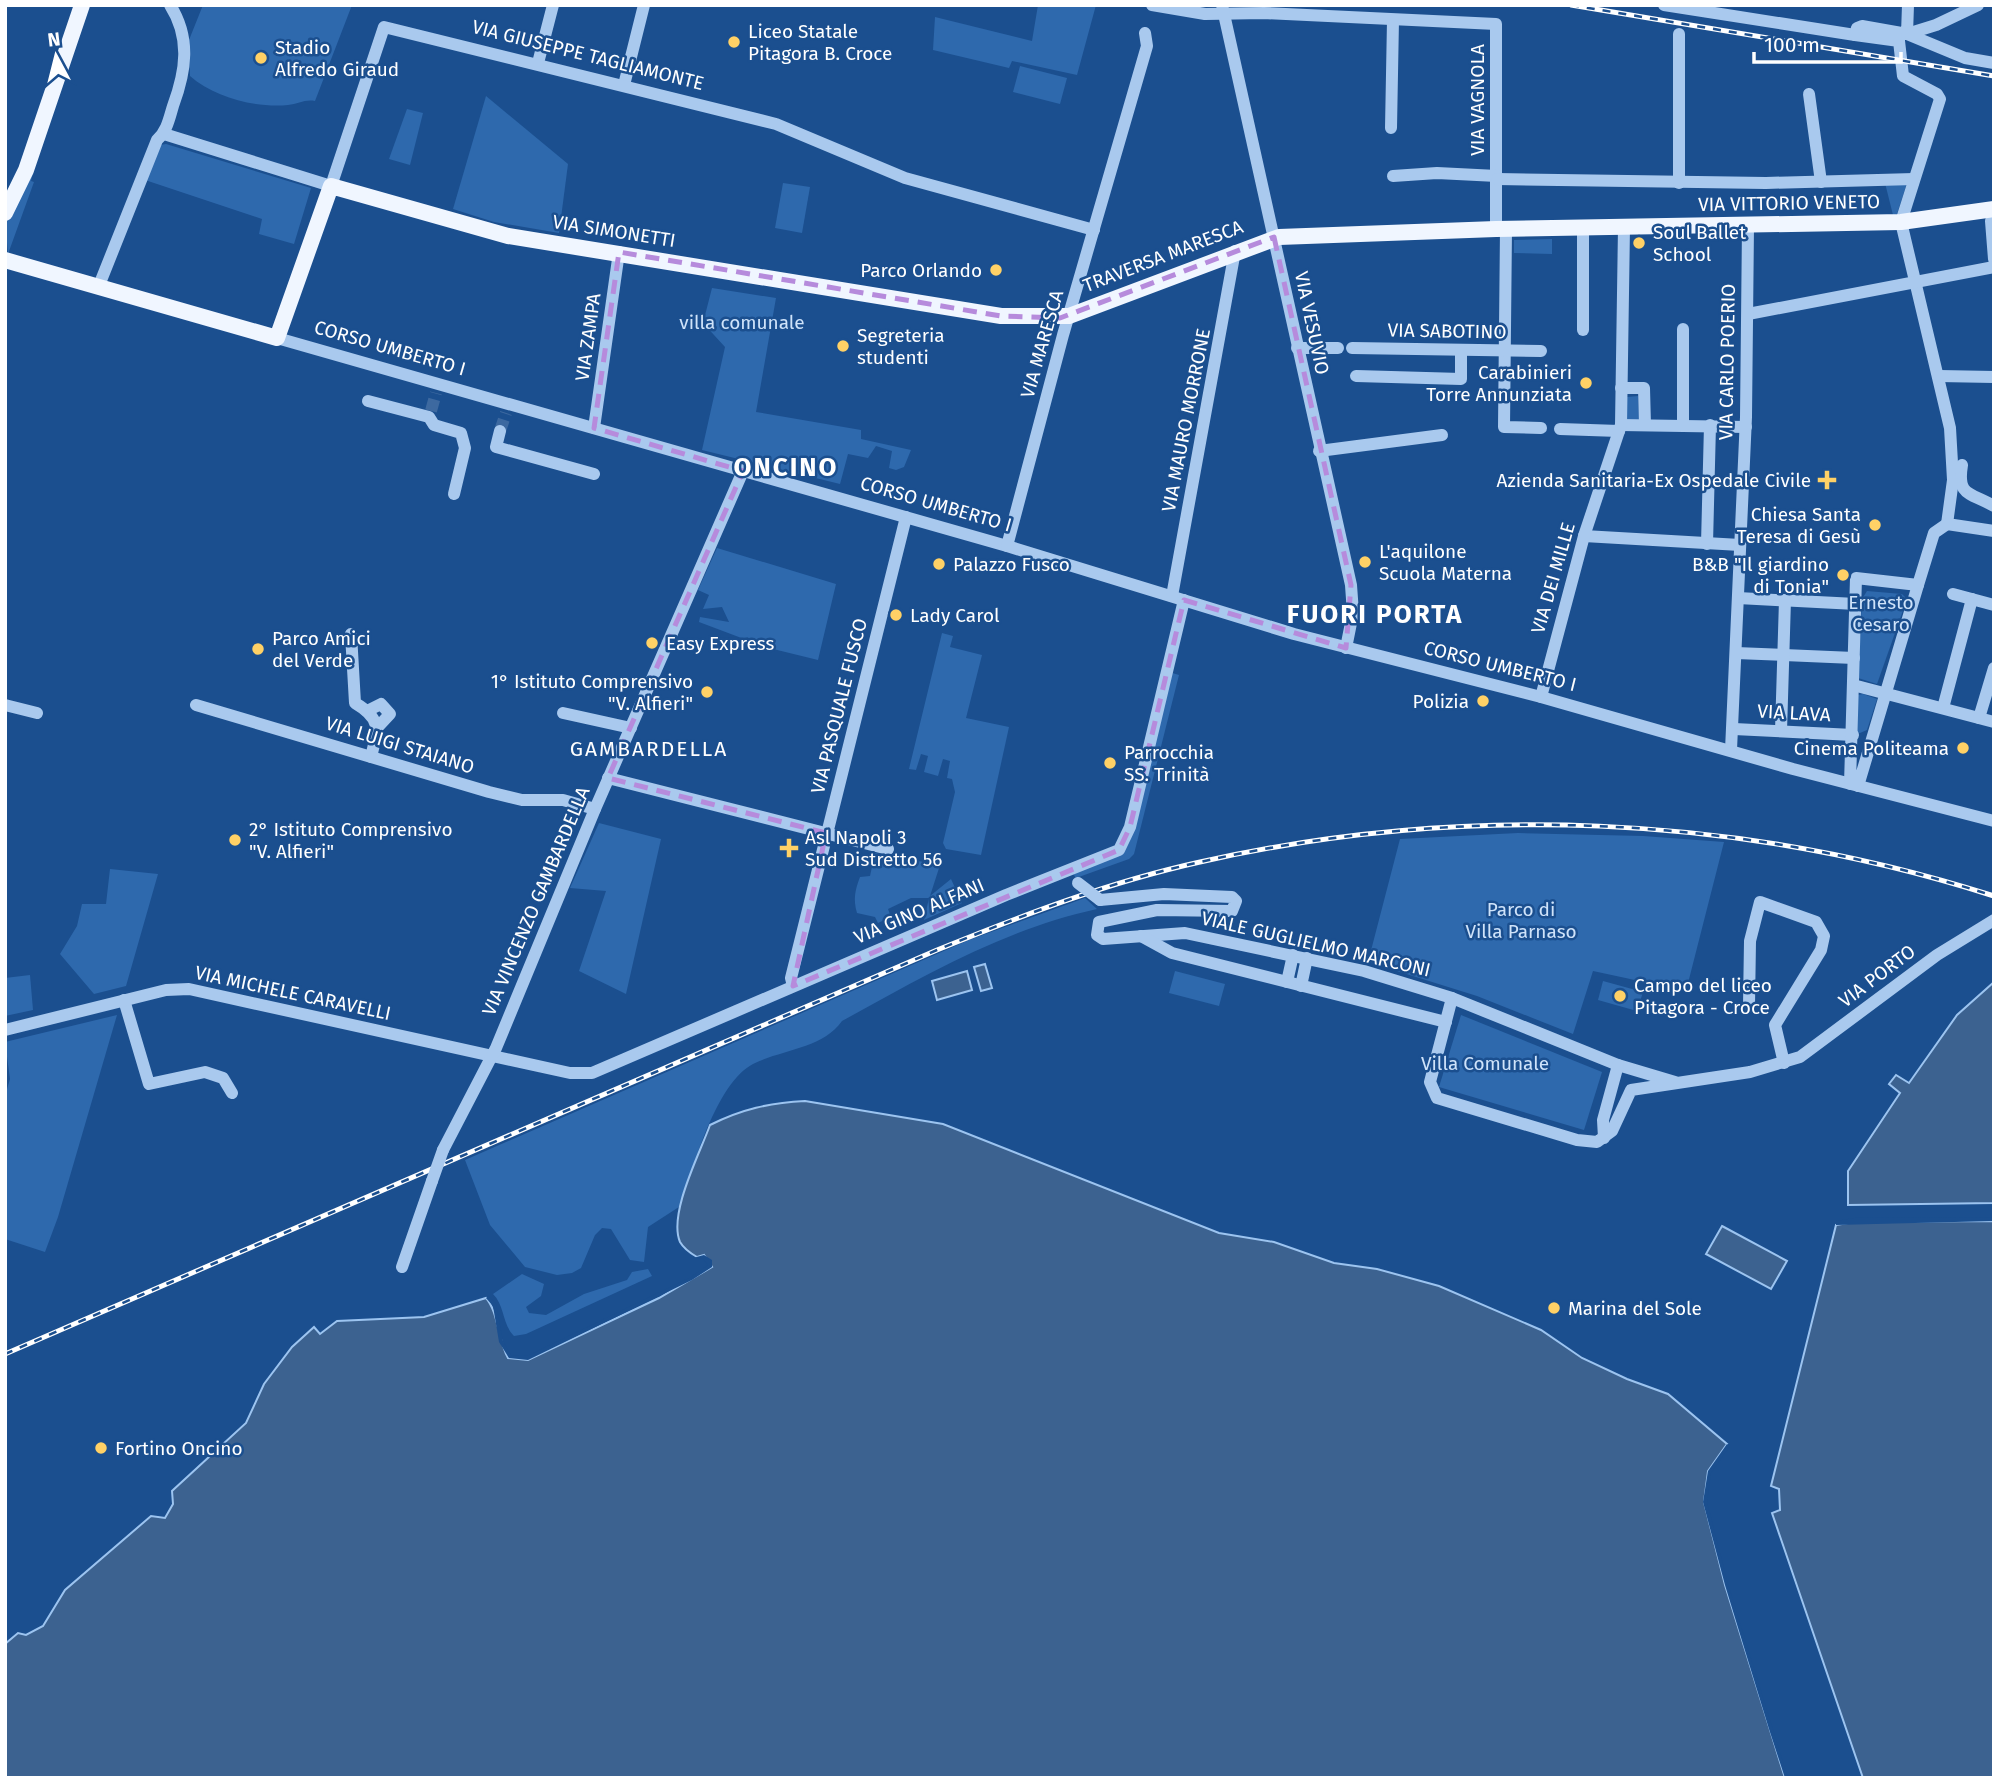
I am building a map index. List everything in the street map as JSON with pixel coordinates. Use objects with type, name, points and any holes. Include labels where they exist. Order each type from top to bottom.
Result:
[{"type":"main road","points":[[5,213],[39,151],[82,5]]},
{"type":"main road","points":[[5,193],[39,151]]},
{"type":"main road","name":"VIA SIMONETTI","points":[[331,186],[508,236],[1001,316],[1069,316]]},
{"type":"main road","name":"VIA GIUSEPPE TAGLIAMONTE","points":[[277,338],[331,186]]},
{"type":"main road","name":"VIA VITTORIO VENETO","points":[[1274,237],[1501,229],[1748,226],[1992,215]]},
{"type":"main road","name":"TRAVERSA MARESCA","points":[[1069,316],[1274,237]]},
{"type":"main road","name":"CORSO UMBERTO I","points":[[6,260],[277,338]]},
{"type":"street","points":[[98,288],[157,140],[164,134],[185,69],[180,21],[170,5]]},
{"type":"street","points":[[538,63],[553,5]]},
{"type":"street","points":[[624,85],[644,5]]},
{"type":"street","name":"VIA VAGNOLA","points":[[1152,5],[1196,13],[1223,9],[1496,24],[1497,178]]},
{"type":"street","points":[[1664,5],[1899,41],[1903,76],[1937,94],[1940,99],[1897,219],[1939,376],[1952,445],[1953,480],[1947,524]]},
{"type":"street","points":[[1907,34],[1908,5]]},
{"type":"street","points":[[1907,34],[1936,25],[1978,5]]},
{"type":"street","name":"VIA VESUVIO","points":[[1223,9],[1353,600],[1346,648]]},
{"type":"street","points":[[1391,128],[1393,20]]},
{"type":"street","points":[[1855,35],[1857,28],[1862,26],[1907,34],[1965,58],[1994,63]]},
{"type":"street","name":"VIA GIUSEPPE TAGLIAMONTE","points":[[331,186],[384,27],[776,124],[905,177],[1094,230]]},
{"type":"street","name":"VIA MARESCA","points":[[1007,546],[1069,316],[1147,46],[1146,33]]},
{"type":"street","points":[[1679,34],[1679,183]]},
{"type":"street","points":[[1809,94],[1821,181]]},
{"type":"street","name":"VIA SIMONETTI","points":[[164,134],[331,186]]},
{"type":"street","name":"VIA VAGNOLA","points":[[1393,176],[1437,173],[1497,178],[1679,183],[1911,181]]},
{"type":"street","points":[[1497,178],[1505,351],[1504,426],[1541,428]]},
{"type":"street","points":[[1992,215],[1994,259]]},
{"type":"street","name":"VIA CARLO POERIO","points":[[1731,750],[1746,427],[1748,226]]},
{"type":"street","name":"VIA DEI MILLE","points":[[1541,697],[1584,536],[1620,428],[1624,227]]},
{"type":"street","points":[[1583,228],[1583,330]]},
{"type":"street","name":"VIA MAURO MORRONE","points":[[1178,598],[1235,251]]},
{"type":"street","name":"VIA ZAMPA","points":[[594,428],[619,252]]},
{"type":"street","points":[[1748,313],[1916,284],[1994,267]]},
{"type":"street","points":[[1683,329],[1683,425]]},
{"type":"street","name":"CORSO UMBERTO I","points":[[277,338],[507,408],[594,428],[1007,546],[1346,648],[1541,697],[1854,785],[1994,821]]},
{"type":"street","points":[[1297,348],[1338,348]]},
{"type":"street","name":"VIA SABOTINO","points":[[1352,348],[1541,351]]},
{"type":"street","points":[[1356,376],[1461,379],[1461,350]]},
{"type":"street","points":[[1939,376],[1994,377]]},
{"type":"street","points":[[1621,388],[1644,388],[1645,425]]},
{"type":"street","points":[[368,401],[430,414],[434,425],[461,433],[465,443],[454,494]]},
{"type":"street","points":[[1560,429],[1645,425],[1746,427]]},
{"type":"street","points":[[1707,544],[1710,425]]},
{"type":"street","points":[[500,431],[496,447],[593,474]]},
{"type":"street","points":[[1319,451],[1442,435]]},
{"type":"street","points":[[1962,465],[1959,483],[1962,489],[1994,506]]},
{"type":"street","name":"VIA VINCENZO GAMBARDELLA","points":[[402,1267],[443,1150],[492,1055],[608,778],[743,471]]},
{"type":"street","name":"VIA PASQUALE FUSCO","points":[[793,986],[791,978],[906,517]]},
{"type":"street","points":[[1854,785],[1934,533],[1947,524],[1994,531]]},
{"type":"street","points":[[1584,536],[1740,545]]},
{"type":"street","points":[[1854,785],[1856,578],[1918,585]]},
{"type":"street","points":[[1952,594],[1994,605]]},
{"type":"street","name":"VIA GINO ALFANI","points":[[492,1055],[569,1073],[592,1073],[1070,869],[1104,858],[1125,843],[1178,598]]},
{"type":"street","points":[[1738,598],[1856,604]]},
{"type":"street","points":[[1781,731],[1785,600]]},
{"type":"street","points":[[1943,708],[1972,600]]},
{"type":"street","points":[[351,634],[355,703],[368,711],[376,729],[371,757]]},
{"type":"street","points":[[1737,653],[1854,658]]},
{"type":"street","points":[[1979,718],[1994,668]]},
{"type":"street","points":[[1853,685],[1994,722]]},
{"type":"street","points":[[5,705],[37,713]]},
{"type":"street","name":"VIA LUIGI STAIANO","points":[[196,705],[522,800],[563,800],[595,809]]},
{"type":"street","points":[[563,713],[631,728]]},
{"type":"street","name":"VIA LAVA","points":[[1734,729],[1853,735]]},
{"type":"street","points":[[608,778],[888,849]]},
{"type":"street","name":"VIALE GUGLIELMO MARCONI","points":[[1070,869],[1078,883],[1100,900],[1177,894],[1232,897],[1237,901],[1232,911],[1157,910],[1099,922],[1097,935],[1103,939],[1185,933],[1386,977],[1452,998],[1618,1065],[1675,1082],[1750,1072],[1784,1063]]},
{"type":"street","points":[[1749,1005],[1750,941],[1760,902],[1816,922],[1821,927],[1824,943],[1774,1025],[1784,1063]]},
{"type":"street","name":"VIA PORTO","points":[[1784,1063],[1815,1048],[1937,955],[1979,932],[1994,920]]},
{"type":"street","points":[[1979,932],[1994,929]]},
{"type":"street","points":[[1140,935],[1172,953],[1446,1022]]},
{"type":"street","points":[[1287,982],[1293,955]]},
{"type":"street","points":[[1301,986],[1307,958]]},
{"type":"street","name":"VIA MICHELE CARAVELLI","points":[[5,1030],[166,990],[189,989],[492,1055]]},
{"type":"street","points":[[1452,998],[1430,1082],[1437,1098],[1588,1143],[1604,1138],[1618,1121],[1631,1090],[1675,1082]]},
{"type":"street","points":[[124,1000],[149,1084],[205,1072],[223,1078],[232,1093]]},
{"type":"street","points":[[1604,1138],[1603,1120],[1618,1065]]},
{"type":"highlighted area","points":[[1274,237],[1351,585],[1346,648],[1184,600],[1130,827],[1119,850],[793,986],[826,833],[608,778],[743,471],[594,428],[619,252],[1001,316],[1060,318]]},
{"type":"green space","name":"Stadio Alfredo Giraud","points":[[203,5],[352,5],[315,101],[276,106],[224,96],[190,76],[189,40]]},
{"type":"green space","points":[[1038,5],[1096,5],[1077,75],[1012,61],[1009,68],[933,50],[935,17],[1032,41]]},
{"type":"green space","points":[[1020,66],[1067,78],[1060,104],[1013,92]]},
{"type":"green space","points":[[486,96],[568,164],[559,233],[494,222],[453,209]]},
{"type":"green space","points":[[407,109],[423,113],[410,165],[389,159]]},
{"type":"green space","points":[[166,144],[311,188],[294,244],[259,234],[262,219],[145,180],[160,145]]},
{"type":"green space","points":[[36,161],[31,181],[34,182],[8,254],[5,219]]},
{"type":"green space","points":[[783,183],[810,187],[802,233],[775,228]]},
{"type":"green space","points":[[1885,183],[1907,183],[1897,214],[1893,215]]},
{"type":"green space","points":[[1552,239],[1552,254],[1514,253],[1514,240]]},
{"type":"green space","name":"villa comunale","points":[[712,288],[776,298],[756,412],[861,430],[861,439],[911,450],[904,467],[896,470],[889,468],[892,451],[876,446],[868,458],[848,454],[840,484],[702,450],[725,347],[703,323]]},
{"type":"green space","points":[[1638,396],[1639,420],[1627,420],[1627,397]]},
{"type":"green space","points":[[717,548],[836,584],[818,660],[765,647],[699,622],[700,617],[729,622],[722,607],[703,609],[709,595],[698,590]]},
{"type":"green space","name":"Ernesto Cesaro","points":[[1867,591],[1902,594],[1907,599],[1877,684],[1858,678],[1862,599]]},
{"type":"green space","points":[[942,633],[953,636],[950,647],[982,655],[966,718],[1009,727],[981,855],[946,849],[943,843],[955,792],[952,779],[947,778],[950,761],[943,759],[938,776],[924,772],[928,756],[921,754],[916,770],[909,769]]},
{"type":"green space","points":[[1166,671],[1179,675],[1134,854],[1129,859],[1076,878],[1070,869],[1119,850]]},
{"type":"green space","points":[[1858,695],[1877,699],[1867,730],[1860,733],[1857,732]]},
{"type":"green space","points":[[599,823],[661,839],[626,994],[579,971],[606,891],[570,888]]},
{"type":"green space","name":"Parco di Villa Parnaso","points":[[1518,833],[1643,836],[1724,842],[1686,991],[1593,971],[1573,1034],[1477,996],[1368,962],[1400,839]]},
{"type":"green space","points":[[875,853],[940,865],[930,896],[951,879],[962,903],[924,920],[929,898],[911,898],[888,909],[891,917],[878,923],[875,917],[857,913],[857,886],[860,877],[870,876]]},
{"type":"green space","points":[[110,869],[158,874],[126,986],[94,994],[60,954],[77,926],[82,904],[106,904]]},
{"type":"green space","points":[[1085,898],[1097,909],[998,941],[842,1021],[834,1030],[813,1043],[753,1064],[740,1074],[728,1088],[708,1127],[682,1205],[648,1227],[644,1262],[630,1260],[611,1229],[602,1228],[595,1235],[581,1268],[572,1273],[557,1275],[525,1267],[490,1225],[465,1160],[969,940]]},
{"type":"green space","points":[[1175,971],[1225,984],[1219,1006],[1169,993]]},
{"type":"green space","points":[[30,975],[33,1010],[5,1016],[5,978]]},
{"type":"green space","name":"Campo del liceo Pitagora - Croce","points":[[1603,981],[1643,992],[1637,1011],[1598,1000]]},
{"type":"green space","points":[[117,1015],[58,1217],[45,1252],[5,1239],[5,1096],[10,1079],[5,1042]]},
{"type":"green space","name":"Villa Comunale","points":[[1461,1015],[1602,1072],[1584,1130],[1439,1087]]},
{"type":"green space","points":[[648,1269],[652,1276],[526,1334],[514,1336],[493,1294],[522,1274],[544,1284],[541,1296],[526,1307],[529,1313],[546,1315],[584,1294],[627,1280],[632,1272]]},
{"type":"shaded area","points":[[985,964],[992,988],[981,991],[974,967]]},
{"type":"shaded area","points":[[967,971],[972,990],[937,1000],[932,981]]},
{"type":"shaded area","points":[[1994,982],[1994,1203],[1848,1205],[1848,1171],[1900,1093],[1889,1084],[1896,1075],[1909,1083],[1957,1015]]},
{"type":"shaded area","points":[[805,1101],[943,1124],[1219,1233],[1274,1242],[1334,1263],[1377,1269],[1439,1286],[1541,1330],[1582,1358],[1668,1394],[1727,1444],[1708,1471],[1704,1502],[1725,1585],[1785,1778],[5,1778],[5,1644],[18,1633],[26,1635],[43,1626],[65,1590],[151,1516],[165,1518],[173,1504],[172,1491],[246,1423],[264,1384],[292,1347],[314,1327],[320,1334],[337,1321],[424,1317],[486,1298],[493,1310],[508,1358],[528,1360],[659,1298],[712,1267],[704,1255],[697,1257],[683,1247],[677,1230],[682,1200],[710,1125],[756,1108]]},
{"type":"shaded area","points":[[1994,1221],[1994,1778],[1863,1778],[1772,1513],[1780,1510],[1779,1489],[1771,1486],[1836,1225],[1854,1222]]},
{"type":"shaded area","points":[[1722,1226],[1787,1261],[1771,1289],[1706,1254]]},
{"type":"pier","points":[[1994,1217],[1994,1221],[1836,1225],[1836,1221],[1854,1218]]},
{"type":"pier","points":[[704,1255],[712,1260],[712,1267],[692,1280],[528,1360],[509,1358],[499,1342],[493,1306],[486,1298],[489,1296],[496,1304],[503,1341],[511,1355],[527,1356],[691,1277],[708,1265],[703,1259],[693,1258]]},
{"type":"pier","points":[[1727,1444],[1730,1446],[1711,1473],[1707,1502],[1728,1584],[1788,1778],[1785,1778],[1769,1729],[1703,1502],[1708,1471]]},
{"type":"tunnel","points":[[431,411],[436,393]]},
{"type":"tunnel","points":[[500,431],[506,413]]},
{"type":"railway","points":[[1571,5],[1994,76]]},
{"type":"railway","points":[[5,1354],[937,950],[1067,900],[1200,862],[1299,843],[1399,831],[1499,825],[1599,826],[1699,834],[1799,848],[1897,869],[1994,896]]},
{"type":"place","name":"Liceo Statale Pitagora B. Croce","points":[[734,42]]},
{"type":"place","name":"Stadio Alfredo Giraud","points":[[261,58]]},
{"type":"place","name":"Soul Ballet School","points":[[1639,243]]},
{"type":"place","name":"Parco Orlando","points":[[996,270]]},
{"type":"place","name":"Segreteria studenti","points":[[843,346]]},
{"type":"place","name":"Carabinieri Torre Annunziata","points":[[1586,383]]},
{"type":"place","name":"Azienda Sanitaria-Ex Ospedale Civile","points":[[1827,480]]},
{"type":"place","name":"Chiesa Santa Teresa di Gesù","points":[[1875,525]]},
{"type":"place","name":"L'aquilone Scuola Materna","points":[[1365,562]]},
{"type":"place","name":"Palazzo Fusco","points":[[939,564]]},
{"type":"place","name":"B&B \"Il giardino di Tonia\"","points":[[1843,575]]},
{"type":"place","name":"Lady Carol","points":[[896,615]]},
{"type":"place","name":"Easy Express","points":[[652,643]]},
{"type":"place","name":"Parco Amici del Verde","points":[[258,649]]},
{"type":"place","name":"1° Istituto Comprensivo \"V. Alfieri\"","points":[[707,692]]},
{"type":"place","name":"Polizia","points":[[1483,701]]},
{"type":"place","name":"Cinema Politeama","points":[[1963,748]]},
{"type":"place","name":"Parrocchia SS. Trinità","points":[[1110,763]]},
{"type":"place","name":"2° Istituto Comprensivo \"V. Alfieri\"","points":[[235,840]]},
{"type":"place","name":"Asl Napoli 3 Sud Distretto 56","points":[[789,848]]},
{"type":"place","name":"Campo del liceo Pitagora - Croce","points":[[1620,996]]},
{"type":"place","name":"Marina del Sole","points":[[1554,1308]]},
{"type":"place","name":"Fortino Oncino","points":[[101,1448]]},
{"type":"district","name":"ONCINO","points":[[786,467]]},
{"type":"district","name":"FUORI PORTA","points":[[1375,614]]},
{"type":"district","name":"GAMBARDELLA","points":[[649,749]]}]
